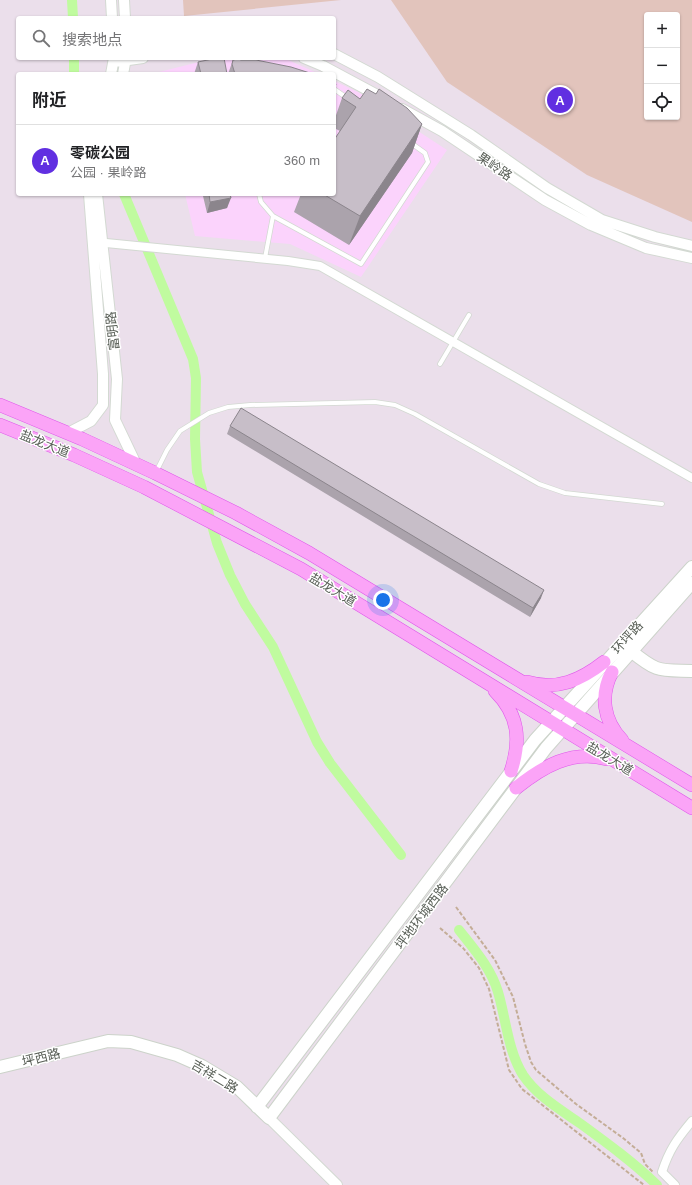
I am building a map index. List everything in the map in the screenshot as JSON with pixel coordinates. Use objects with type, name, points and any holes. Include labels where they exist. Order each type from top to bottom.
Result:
[{"type":"main road","name":"盐龙大道","points":[[0,405],[68,433],[155,473],[254,523],[309,553],[692,786]]},
{"type":"main road","name":"盐龙大道","points":[[0,425],[74,455],[187,509],[301,569],[692,808]]},
{"type":"main road","name":"环坪路","points":[[575,714],[608,666],[621,643],[692,567]]},
{"type":"main road","name":"环坪路","points":[[563,707],[608,666],[631,651],[692,583]]},
{"type":"main road","points":[[631,651],[650,666],[660,670],[668,672],[692,672]]},
{"type":"main road","points":[[518,680],[534,684],[565,684],[608,666]]},
{"type":"main road","points":[[608,666],[604,695],[605,707],[610,723],[628,747]]},
{"type":"main road","points":[[487,683],[500,696],[509,709],[515,723],[518,737],[517,752],[511,771]]},
{"type":"main road","name":"坪地环城西路","points":[[257,1107],[511,771],[563,707]]},
{"type":"main road","name":"坪地环城西路","points":[[269,1118],[516,788],[575,714]]},
{"type":"main road","points":[[516,788],[535,773],[568,758],[599,756],[615,761]]},
{"type":"main road","name":"吉祥二路","points":[[83,1046],[108,1041],[130,1042],[177,1055],[223,1078],[237,1087],[269,1118]]},
{"type":"main road","name":"坪西路","points":[[0,1067],[83,1046]]},
{"type":"street","points":[[111,0],[112,16]]},
{"type":"street","points":[[124,0],[125,16]]},
{"type":"street","name":"果岭路","points":[[336,55],[378,77],[464,130],[547,188],[602,220],[655,237],[692,246]]},
{"type":"street","points":[[111,72],[114,60]]},
{"type":"street","points":[[123,72],[126,60]]},
{"type":"street","name":"果岭路","points":[[309,60],[335,72]]},
{"type":"street","name":"果岭路","points":[[336,73],[442,131],[545,200],[592,225],[646,248],[692,258]]},
{"type":"street","name":"富明路","points":[[89,196],[98,242],[117,379],[115,420],[136,464]]},
{"type":"street","name":"富明路","points":[[68,433],[91,421],[103,404],[97,196]]},
{"type":"street","points":[[98,242],[265,258],[320,266],[692,478]]},
{"type":"street","name":"吉祥二路","points":[[269,1118],[337,1185]]},
{"type":"street","points":[[675,1185],[662,1172],[667,1155],[675,1140],[692,1121]]},
{"type":"lane","points":[[336,90],[353,103]]},
{"type":"lane","points":[[260,196],[261,202],[273,216],[360,264],[428,162],[425,153],[405,139]]},
{"type":"lane","points":[[265,258],[273,216]]},
{"type":"lane","points":[[440,364],[469,315]]},
{"type":"lane","points":[[155,473],[167,450],[180,431],[203,417],[228,407],[250,405],[375,402],[395,405],[415,414],[539,484],[565,493],[662,504]]},
{"type":"path","points":[[456,907],[495,960],[514,997],[525,1044],[531,1062],[536,1070],[576,1104],[623,1138],[640,1153],[645,1164],[656,1174]]},
{"type":"path","points":[[440,928],[462,948],[479,968],[489,989],[509,1070],[522,1089],[644,1185]]},
{"type":"shaded area","points":[[183,0],[341,0],[184,16]]},
{"type":"shaded area","points":[[391,0],[692,0],[692,222],[587,175],[447,82]]},
{"type":"shaded area","points":[[207,60],[288,60],[315,72],[159,72]]},
{"type":"shaded area","points":[[336,82],[358,92],[447,150],[361,277],[290,244],[195,236],[185,196],[336,196]]},
{"type":"building","points":[[208,60],[224,60],[227,72],[200,72],[198,62]]},
{"type":"building","points":[[233,60],[256,60],[291,67],[307,72],[234,72],[232,64]]},
{"type":"building","points":[[367,89],[376,94],[379,89],[407,108],[422,124],[360,216],[326,196],[336,196],[336,137],[356,107],[342,98],[348,90],[360,99]]},
{"type":"building","points":[[209,196],[230,196],[231,198],[210,202]]},
{"type":"building","points":[[241,408],[544,590],[533,608],[230,426]]},
{"type":"waterway","points":[[72,0],[73,16]]},
{"type":"waterway","points":[[74,60],[74,72]]},
{"type":"waterway","points":[[125,196],[193,359],[196,378],[195,439],[197,472],[217,543],[230,575],[245,604],[273,647],[317,742],[330,763],[401,855]]},
{"type":"waterway","points":[[459,930],[482,959],[495,983],[514,1056],[518,1066],[529,1083],[542,1096],[639,1168],[657,1185]]},
{"type":"place","name":"零碳公园","points":[[560,100]]}]
